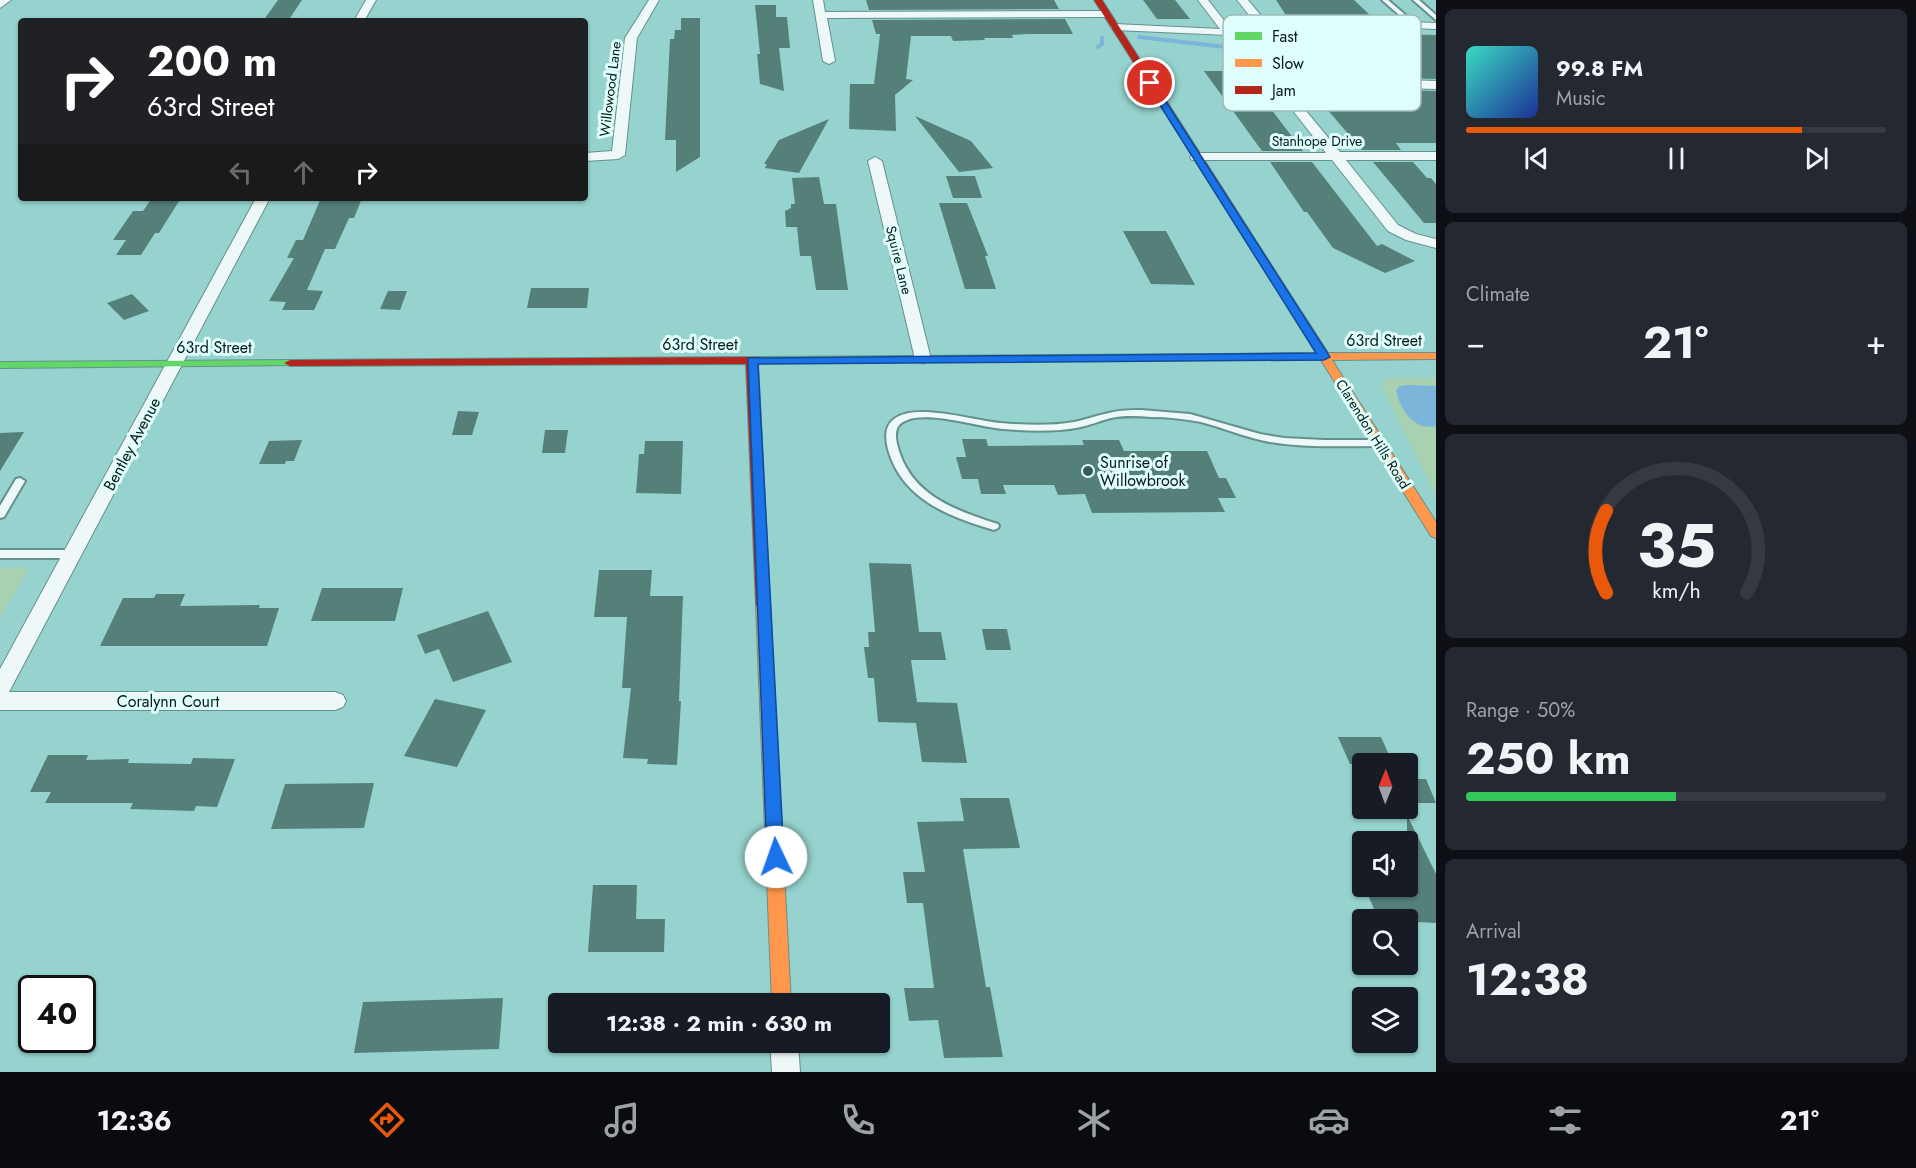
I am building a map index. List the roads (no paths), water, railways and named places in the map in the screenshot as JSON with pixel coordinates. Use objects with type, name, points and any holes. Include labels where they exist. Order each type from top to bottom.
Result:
[{"type":"street","points":[[0,5],[6,0]]},
{"type":"street","points":[[361,18],[371,0]]},
{"type":"street","name":"Willowood Lane","points":[[588,157],[618,155],[631,38],[650,11],[654,0]]},
{"type":"street","points":[[818,0],[830,61]]},
{"type":"street","name":"Clarendon Hills Road","points":[[1098,0],[1436,533]]},
{"type":"street","points":[[1203,0],[1223,26]]},
{"type":"street","points":[[1242,0],[1255,15]]},
{"type":"street","points":[[821,15],[1106,14]]},
{"type":"street","points":[[1421,25],[1436,26]]},
{"type":"street","points":[[1114,27],[1223,32]]},
{"type":"street","points":[[1421,84],[1436,85]]},
{"type":"street","points":[[1300,111],[1385,220],[1401,233],[1436,244]]},
{"type":"street","name":"Stanhope Drive","points":[[1197,157],[1436,156]]},
{"type":"street","name":"Squire Lane","points":[[875,161],[923,359]]},
{"type":"street","name":"Bentley Avenue","points":[[0,689],[261,201]]},
{"type":"street","name":"63rd Street","points":[[0,365],[1436,356]]},
{"type":"street","points":[[752,360],[781,993]]},
{"type":"street","name":"Coralynn Court","points":[[0,701],[335,701]]},
{"type":"street","points":[[785,1053],[786,1072]]},
{"type":"lane","points":[[1385,0],[1402,15]]},
{"type":"lane","points":[[1416,0],[1436,18]]},
{"type":"lane","points":[[994,526],[960,517],[938,506],[916,489],[904,475],[893,448],[891,436],[893,426],[899,419],[926,414],[999,426],[1033,427],[1084,423],[1117,414],[1181,416],[1285,441],[1379,443]]},
{"type":"lane","points":[[0,515],[21,481]]},
{"type":"lane","points":[[0,554],[73,554]]},
{"type":"water","points":[[1400,386],[1436,386],[1436,426],[1428,427],[1415,422],[1401,405],[1396,390]]},
{"type":"waterway","points":[[1139,37],[1223,47]]},
{"type":"waterway","points":[[1098,47],[1102,44],[1102,38]]},
{"type":"place","name":"Sunrise of Willowbrook","points":[[1088,471]]}]
